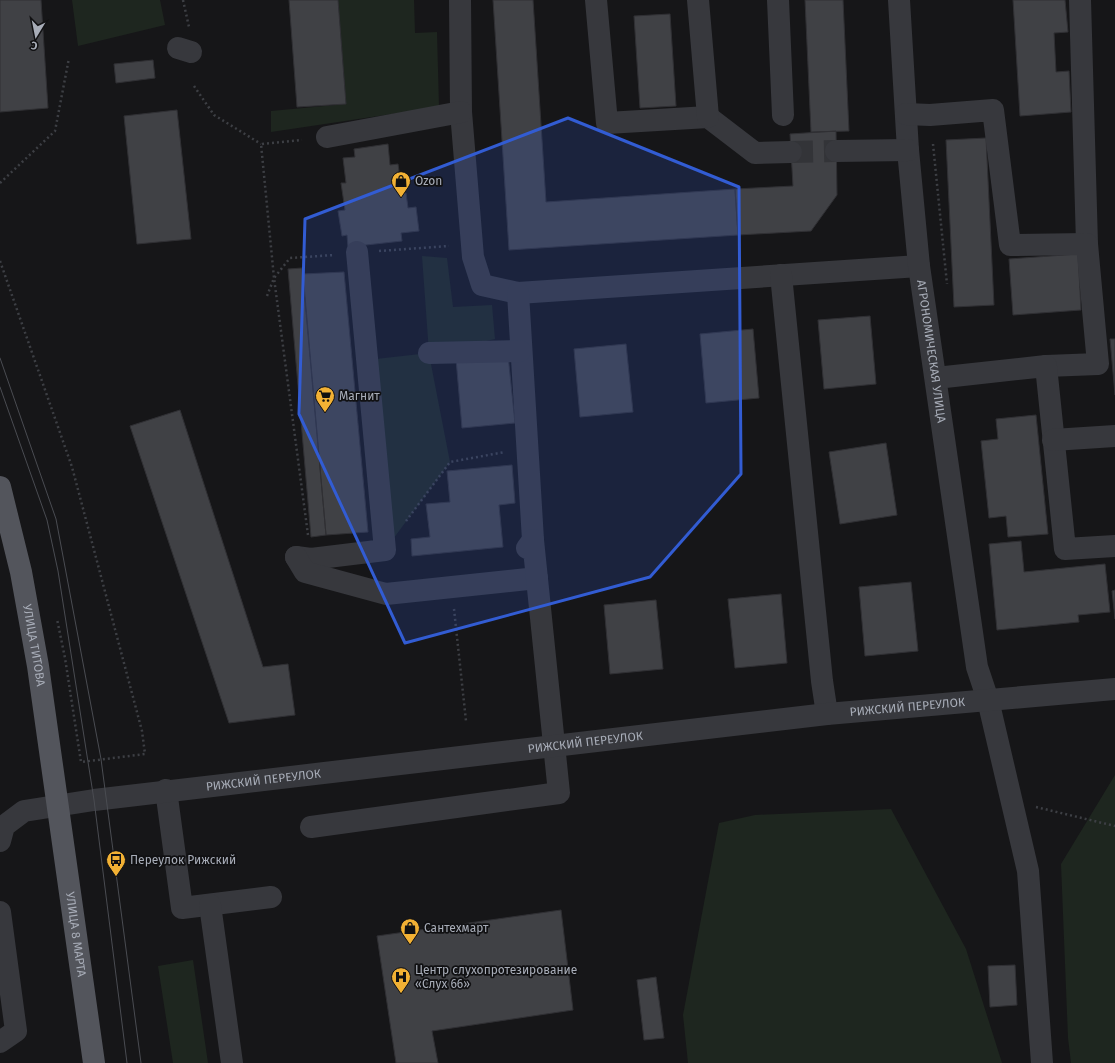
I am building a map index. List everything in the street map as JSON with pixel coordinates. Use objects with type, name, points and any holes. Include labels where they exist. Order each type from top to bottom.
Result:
[{"type":"main road","name":"УЛИЦА ТИТОВА","points":[[0,487],[21,572],[57,806]]},
{"type":"main road","name":"УЛИЦА 8 МАРТА","points":[[57,806],[94,1063]]},
{"type":"street","points":[[460,0],[461,112],[473,257],[482,285],[518,293],[919,266]]},
{"type":"street","points":[[596,0],[607,123],[708,117],[756,153],[791,152]]},
{"type":"street","points":[[698,0],[708,117]]},
{"type":"street","points":[[778,0],[784,114]]},
{"type":"street","name":"АГРОНОМИЧЕСКАЯ УЛИЦА","points":[[899,0],[908,150],[919,266],[977,667],[988,700],[1028,871],[1042,1063]]},
{"type":"street","points":[[936,378],[1046,366],[1098,364],[1087,244],[1080,0]]},
{"type":"street","points":[[906,114],[930,115],[993,110],[1010,244],[1087,244]]},
{"type":"street","points":[[327,137],[461,112]]},
{"type":"street","points":[[836,151],[908,150]]},
{"type":"street","points":[[358,252],[384,550],[311,558],[296,557],[305,572],[386,594],[537,578]]},
{"type":"street","points":[[781,275],[822,681],[827,714]]},
{"type":"street","points":[[311,827],[558,793],[537,578],[530,544],[527,448],[520,351],[518,293]]},
{"type":"street","points":[[429,354],[520,351]]},
{"type":"street","points":[[1046,366],[1065,549],[1115,546]]},
{"type":"street","points":[[1053,440],[1115,436]]},
{"type":"street","name":"РИЖСКИЙ ПЕРЕУЛОК","points":[[0,841],[4,826],[24,811],[166,790],[292,778],[553,745],[827,714],[1115,689]]},
{"type":"street","points":[[166,790],[182,908],[271,897]]},
{"type":"street","points":[[210,904],[232,1063]]},
{"type":"street","points":[[0,912],[8,1037]]},
{"type":"path","points":[[183,0],[189,28]]},
{"type":"path","points":[[0,183],[55,131],[69,58]]},
{"type":"path","points":[[194,86],[214,115],[261,144],[302,140]]},
{"type":"path","points":[[261,144],[274,278],[311,558]]},
{"type":"path","points":[[266,296],[274,278],[290,258],[448,245],[473,257]]},
{"type":"path","points":[[0,261],[72,467],[142,731],[145,754],[81,762],[65,658],[57,619]]},
{"type":"path","points":[[384,550],[450,462],[527,448]]},
{"type":"path","points":[[451,587],[466,721]]},
{"type":"path","points":[[1011,801],[1115,826]]},
{"type":"highlighted area","points":[[568,118],[739,187],[741,474],[650,577],[405,643],[299,414],[305,219]]},
{"type":"shaded area","points":[[72,0],[160,0],[165,25],[78,46]]},
{"type":"shaded area","points":[[338,0],[414,0],[415,33],[437,32],[439,107],[271,132],[271,111],[346,104]]},
{"type":"shaded area","points":[[422,256],[447,258],[453,307],[492,305],[495,339],[429,354],[450,462],[385,550],[367,360],[429,353]]},
{"type":"shaded area","points":[[1115,775],[1115,1063],[1071,1063],[1068,1038],[1061,864]]},
{"type":"shaded area","points":[[891,809],[966,949],[1002,1063],[688,1063],[683,1015],[719,823],[755,815]]},
{"type":"shaded area","points":[[193,960],[208,1063],[173,1063],[158,966]]},
{"type":"building","points":[[0,0],[41,0],[48,108],[0,112]]},
{"type":"building","points":[[289,0],[338,0],[346,104],[297,107]]},
{"type":"building","points":[[493,0],[533,0],[546,202],[735,189],[738,235],[509,250]]},
{"type":"building","points":[[805,0],[843,0],[849,131],[811,132]]},
{"type":"building","points":[[1013,0],[1065,0],[1068,32],[1054,33],[1056,72],[1069,71],[1071,112],[1020,116]]},
{"type":"building","points":[[670,14],[676,106],[640,108],[634,16]]},
{"type":"building","points":[[153,60],[155,78],[116,83],[114,64]]},
{"type":"building","points":[[177,110],[191,239],[137,244],[124,116]]},
{"type":"building","points":[[836,131],[837,195],[811,231],[738,235],[735,189],[793,186],[790,134]]},
{"type":"building","points":[[986,138],[994,305],[954,307],[946,140]]},
{"type":"building","points":[[388,144],[390,165],[398,164],[402,193],[406,193],[408,208],[416,207],[419,231],[401,233],[402,241],[348,247],[347,235],[342,236],[338,211],[345,210],[341,183],[346,183],[343,158],[355,157],[354,149]]},
{"type":"building","points":[[1078,254],[1081,310],[1013,315],[1009,259]]},
{"type":"building","points":[[302,268],[326,535],[311,537],[288,269]]},
{"type":"building","points":[[344,272],[368,532],[326,535],[303,274]]},
{"type":"building","points":[[870,316],[876,384],[824,389],[818,320]]},
{"type":"building","points":[[753,329],[759,398],[706,403],[700,334]]},
{"type":"building","points":[[1110,339],[1115,339],[1115,395]]},
{"type":"building","points":[[626,344],[633,412],[580,417],[574,349]]},
{"type":"building","points":[[508,355],[515,423],[462,428],[456,359]]},
{"type":"building","points":[[180,410],[263,667],[288,664],[295,715],[229,723],[130,426]]},
{"type":"building","points":[[1036,415],[1048,534],[1008,537],[1006,516],[989,518],[981,441],[998,439],[996,419]]},
{"type":"building","points":[[886,443],[897,515],[840,524],[829,452]]},
{"type":"building","points":[[512,465],[515,503],[499,505],[503,547],[412,556],[411,539],[430,537],[426,504],[450,502],[447,471]]},
{"type":"building","points":[[1021,541],[1024,572],[1105,564],[1110,612],[1078,615],[1079,622],[997,630],[989,544]]},
{"type":"building","points":[[911,582],[918,651],[865,656],[859,587]]},
{"type":"building","points":[[1115,590],[1115,619],[1112,591]]},
{"type":"building","points":[[781,594],[787,663],[735,668],[728,599]]},
{"type":"building","points":[[656,600],[663,669],[610,674],[604,605]]},
{"type":"building","points":[[561,910],[573,1010],[432,1031],[438,1063],[396,1063],[377,936]]},
{"type":"building","points":[[1015,965],[1017,1005],[990,1007],[988,966]]},
{"type":"building","points":[[656,977],[664,1038],[644,1040],[637,980]]},
{"type":"tunnel","points":[[791,152],[836,151]]},
{"type":"tram line","points":[[0,358],[56,519],[101,759],[141,1063]]},
{"type":"tram line","points":[[0,387],[47,520],[58,571],[94,800],[127,1063]]},
{"type":"place","name":"Ozon","points":[[401,198]]},
{"type":"place","name":"Магнит","points":[[325,413]]},
{"type":"place","name":"Переулок Рижский","points":[[116,877]]},
{"type":"place","name":"Сантехмарт","points":[[410,945]]},
{"type":"place","name":"Центр слухопротезирование «Слух 66»","points":[[401,994]]}]
